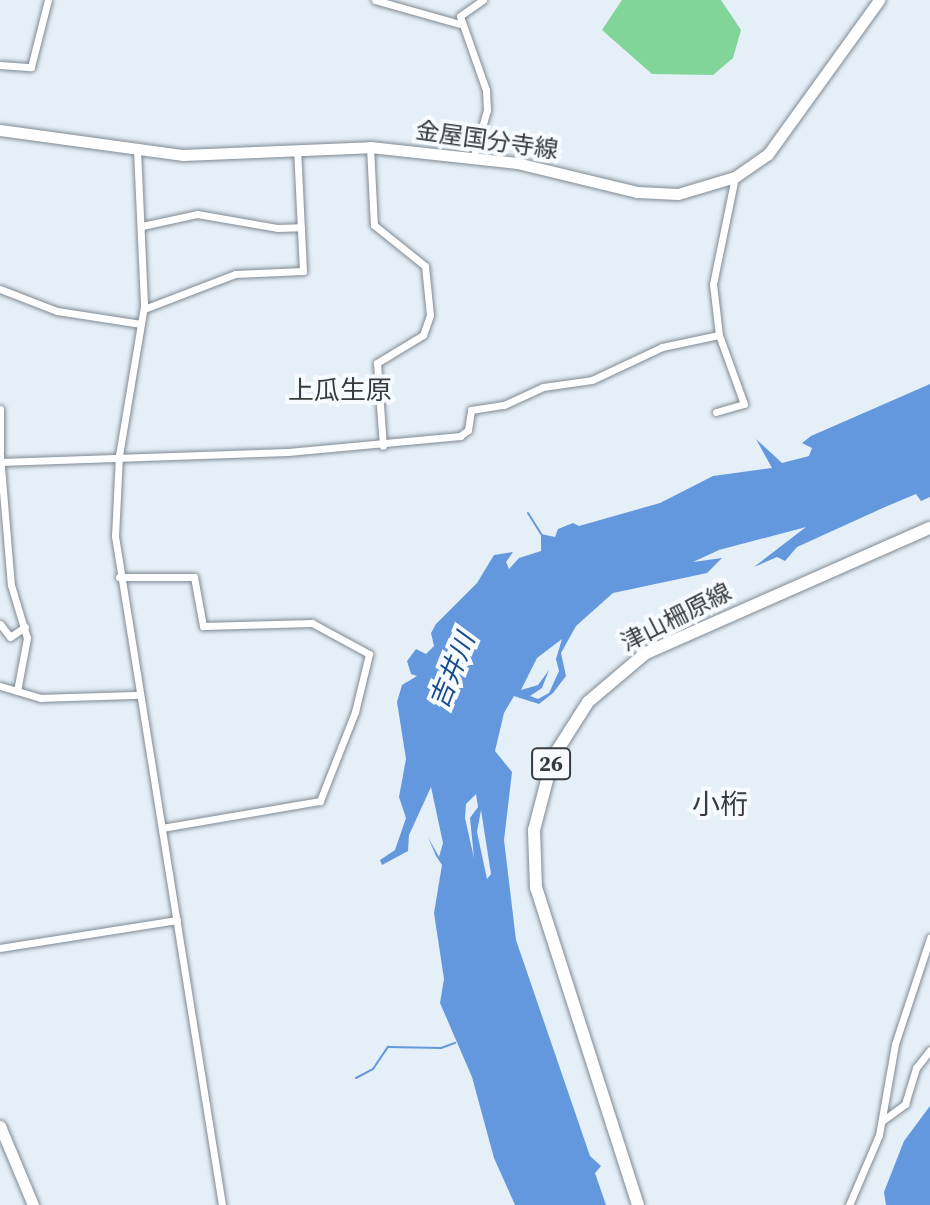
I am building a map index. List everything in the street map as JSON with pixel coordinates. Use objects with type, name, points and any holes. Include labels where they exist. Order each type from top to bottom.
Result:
[{"type":"main road","name":"金屋国分寺線","points":[[0,130],[183,155],[370,147],[547,168],[655,194],[688,192],[735,177],[768,154],[791,129],[879,0]]},
{"type":"main road","name":"津山柵原線","points":[[638,1205],[536,888],[534,830],[553,757],[588,702],[646,653],[930,528]]},
{"type":"main road","points":[[0,1126],[33,1205]]},
{"type":"street","points":[[0,65],[31,67],[48,0]]},
{"type":"street","points":[[375,0],[460,24],[476,50],[486,90],[487,110],[473,159]]},
{"type":"street","points":[[460,24],[465,9],[483,0]]},
{"type":"street","points":[[370,147],[374,225],[423,262],[430,315],[423,335],[377,363],[383,446]]},
{"type":"street","points":[[144,309],[235,274],[303,271],[297,149]]},
{"type":"street","points":[[137,150],[144,309],[119,455],[119,577],[222,1205]]},
{"type":"street","points":[[716,412],[744,404],[719,335],[713,284],[735,177]]},
{"type":"street","points":[[142,226],[197,214],[277,228],[301,227]]},
{"type":"street","points":[[0,289],[57,311],[141,324]]},
{"type":"street","points":[[0,457],[383,446],[460,436],[468,430],[471,410],[504,405],[543,387],[592,380],[662,347],[719,335]]},
{"type":"street","points":[[0,409],[0,457],[11,585],[25,627],[27,649],[17,691]]},
{"type":"street","points":[[119,577],[194,577],[203,626],[312,623],[369,654],[355,712],[320,801],[162,828]]},
{"type":"street","points":[[0,624],[10,637],[25,627]]},
{"type":"street","points":[[0,686],[41,698],[138,695]]},
{"type":"street","points":[[0,948],[177,920]]},
{"type":"street","points":[[849,1205],[882,1121],[895,1044],[927,955],[930,938]]},
{"type":"street","points":[[882,1121],[905,1104],[916,1068],[930,1050]]},
{"type":"green space","points":[[622,0],[721,0],[741,30],[733,58],[713,75],[652,74],[602,30]]},
{"type":"water","name":"吉井川","points":[[930,384],[930,497],[921,501],[916,494],[885,507],[797,547],[785,561],[777,557],[754,567],[806,527],[719,550],[693,562],[722,558],[707,573],[613,593],[576,626],[561,653],[566,676],[553,693],[539,704],[514,696],[504,713],[495,751],[512,772],[504,840],[516,940],[590,1156],[601,1166],[595,1173],[606,1205],[515,1205],[494,1158],[472,1077],[440,1003],[444,979],[434,913],[442,865],[428,837],[439,857],[443,843],[431,787],[409,835],[408,851],[382,865],[380,860],[395,850],[406,818],[399,797],[406,759],[397,702],[402,685],[417,676],[411,674],[407,661],[416,649],[426,654],[434,646],[431,633],[436,624],[477,583],[494,555],[513,552],[506,562],[509,569],[519,558],[541,551],[541,534],[555,537],[558,529],[573,523],[579,526],[660,503],[713,476],[772,468],[756,439],[782,463],[809,456],[812,448],[802,443],[811,436]],"holes":[[[562,639],[556,659],[559,671],[549,693],[538,699],[530,696],[542,688],[549,670],[538,685],[521,690],[537,658]],[[476,794],[478,807],[470,818],[474,858],[465,818],[466,804]],[[481,810],[491,874],[487,879],[477,832]]]},
{"type":"water","points":[[930,1106],[930,1205],[886,1205],[884,1192],[904,1141]]},
{"type":"waterway","points":[[528,513],[542,535]]},
{"type":"waterway","points":[[356,1078],[373,1069],[388,1047],[441,1048],[455,1043]]},
{"type":"district","name":"上瓜生原","points":[[340,391]]},
{"type":"district","name":"小桁","points":[[720,804]]}]
